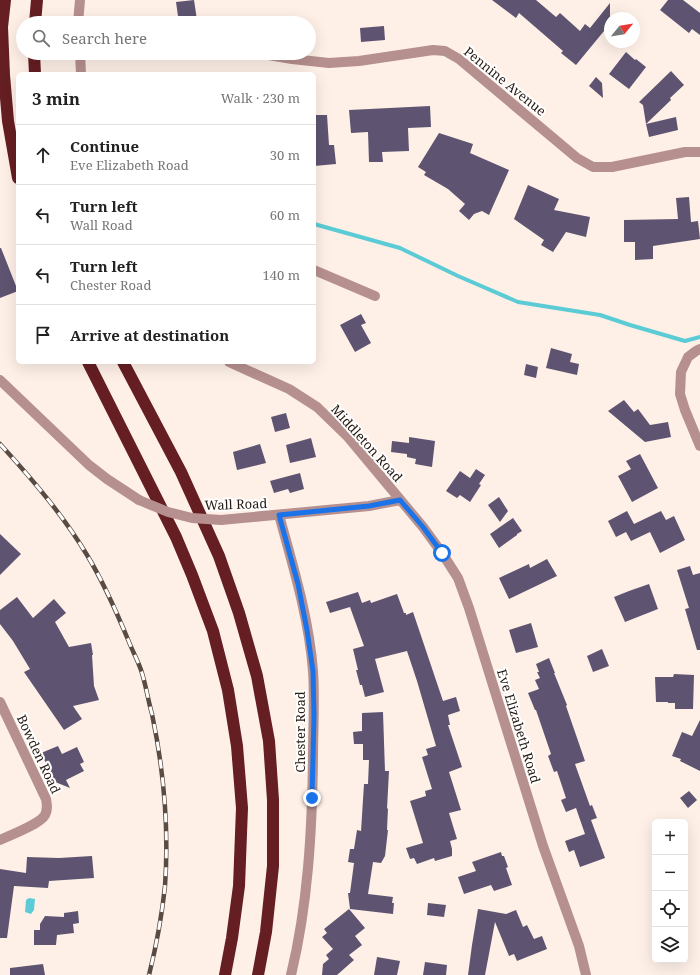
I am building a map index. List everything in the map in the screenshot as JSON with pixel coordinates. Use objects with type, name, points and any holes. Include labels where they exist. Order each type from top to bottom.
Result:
[{"type":"highway","points":[[5,0],[2,27],[8,121],[16,167]]},
{"type":"highway","points":[[36,16],[37,0]]},
{"type":"highway","points":[[34,60],[35,72]]},
{"type":"highway","points":[[89,364],[169,523],[192,574],[214,631],[228,690],[237,746],[242,808],[239,886],[225,975]]},
{"type":"highway","points":[[124,364],[181,472],[219,556],[240,613],[256,676],[269,741],[274,800],[273,866],[266,932],[258,975]]},
{"type":"street","points":[[79,16],[80,0]]},
{"type":"street","name":"Pennine Avenue","points":[[301,60],[329,63],[359,61],[433,50],[445,51],[459,59],[577,158],[593,167],[612,167],[685,152],[700,152]]},
{"type":"street","points":[[80,60],[81,72]]},
{"type":"street","points":[[316,271],[374,296]]},
{"type":"street","points":[[700,349],[688,357],[681,372],[680,394],[700,446]]},
{"type":"street","name":"Middleton Road","points":[[233,364],[289,389],[317,408],[348,437],[400,500]]},
{"type":"street","name":"Wall Road","points":[[0,380],[90,465],[107,479],[139,500],[168,512],[192,518],[221,520],[369,506],[400,500]]},
{"type":"street","name":"Eve Elizabeth Road","points":[[400,500],[433,540],[458,578],[469,608],[543,846],[579,946],[586,975]]},
{"type":"street","name":"Chester Road","points":[[279,515],[298,584],[307,630],[313,679],[314,716],[312,798],[307,877],[291,975]]},
{"type":"street","name":"Bowden Road","points":[[0,702],[46,799],[48,808],[45,816],[38,821],[0,840]]},
{"type":"water","points":[[29,898],[35,899],[34,910],[31,914],[25,912],[26,900]]},
{"type":"building","points":[[194,0],[196,16],[178,16],[176,2]]},
{"type":"building","points":[[492,0],[536,0],[556,17],[560,13],[580,31],[585,24],[590,28],[610,3],[610,12],[604,12],[604,31],[576,65],[561,53],[563,51],[519,13],[516,18]]},
{"type":"building","points":[[668,0],[683,0],[700,13],[700,35],[692,29],[689,33],[660,10]]},
{"type":"building","points":[[384,26],[385,40],[361,42],[360,28]]},
{"type":"building","points":[[626,52],[646,67],[629,89],[609,74]]},
{"type":"building","points":[[671,71],[684,85],[646,124],[643,105],[639,102]]},
{"type":"building","points":[[596,77],[602,83],[603,98],[589,86]]},
{"type":"building","points":[[430,106],[431,127],[408,128],[409,151],[382,152],[383,162],[369,162],[368,132],[351,133],[349,110]]},
{"type":"building","points":[[316,115],[327,115],[329,145],[334,145],[336,164],[316,166]]},
{"type":"building","points":[[676,117],[678,130],[649,137],[646,124]]},
{"type":"building","points":[[439,133],[473,144],[470,153],[509,170],[489,215],[482,211],[474,214],[469,220],[459,211],[465,204],[448,189],[424,175],[426,172],[418,167]]},
{"type":"building","points":[[528,185],[559,199],[554,210],[590,217],[586,237],[566,232],[553,252],[541,245],[544,240],[514,219]]},
{"type":"building","points":[[689,197],[691,222],[698,221],[700,239],[653,246],[653,259],[635,260],[635,242],[624,242],[624,220],[678,219],[676,198]]},
{"type":"building","points":[[1,248],[16,286],[16,292],[0,298]]},
{"type":"building","points":[[361,314],[366,323],[361,325],[371,343],[355,352],[340,325]]},
{"type":"building","points":[[551,348],[572,354],[570,362],[579,364],[577,375],[546,368]]},
{"type":"building","points":[[526,364],[538,367],[536,378],[524,375]]},
{"type":"building","points":[[624,400],[634,412],[638,409],[650,425],[668,422],[671,437],[645,442],[608,411]]},
{"type":"building","points":[[286,413],[290,428],[275,432],[271,417]]},
{"type":"building","points":[[409,437],[435,441],[432,467],[415,464],[416,459],[407,457],[407,454],[391,452],[392,441],[409,443]]},
{"type":"building","points":[[311,438],[316,457],[290,463],[286,445]]},
{"type":"building","points":[[260,444],[266,463],[237,470],[233,452]]},
{"type":"building","points":[[640,454],[658,488],[632,502],[618,476],[631,469],[626,461]]},
{"type":"building","points":[[476,469],[485,475],[479,484],[481,485],[470,502],[460,495],[457,498],[446,491],[460,471],[470,478]]},
{"type":"building","points":[[300,473],[304,489],[290,493],[288,489],[274,493],[270,481]]},
{"type":"building","points":[[499,497],[508,511],[500,522],[488,505]]},
{"type":"building","points":[[627,511],[634,524],[661,511],[666,520],[674,516],[685,540],[660,553],[650,532],[631,541],[626,532],[616,537],[608,521]]},
{"type":"building","points":[[513,518],[522,531],[499,548],[490,534]]},
{"type":"building","points":[[0,534],[21,554],[0,575]]},
{"type":"building","points":[[547,559],[557,576],[509,599],[499,578],[529,564],[530,568]]},
{"type":"building","points":[[690,566],[693,575],[700,573],[700,650],[697,650],[685,609],[689,608],[677,570]]},
{"type":"building","points":[[649,584],[658,609],[625,622],[614,597]]},
{"type":"building","points":[[358,592],[362,603],[370,600],[371,603],[397,594],[404,613],[406,613],[406,615],[413,612],[443,701],[456,697],[460,711],[448,715],[450,725],[448,725],[462,767],[449,772],[461,810],[449,813],[457,839],[450,841],[452,856],[435,861],[434,858],[417,864],[414,858],[410,859],[406,848],[423,843],[410,801],[426,796],[425,791],[432,789],[422,757],[428,755],[426,749],[436,746],[407,651],[375,659],[384,692],[365,697],[356,670],[358,670],[353,649],[364,646],[350,607],[330,613],[326,602]]},
{"type":"building","points":[[17,597],[33,618],[54,599],[66,613],[55,622],[69,647],[91,643],[94,686],[99,700],[73,706],[82,719],[64,730],[24,672],[30,669],[13,641],[0,624],[0,610]]},
{"type":"building","points":[[531,623],[538,647],[516,653],[509,630]]},
{"type":"building","points":[[602,649],[609,666],[593,672],[587,656]]},
{"type":"building","points":[[549,658],[567,705],[566,706],[585,761],[575,764],[590,806],[592,805],[597,818],[591,820],[605,858],[580,867],[574,850],[569,852],[565,841],[585,834],[576,808],[566,812],[561,800],[566,798],[557,771],[554,772],[548,756],[551,754],[536,710],[528,693],[539,689],[535,680],[540,678],[537,672],[539,672],[536,664]]},
{"type":"building","points":[[674,674],[694,675],[693,709],[675,709],[675,703],[656,702],[655,677],[673,677]]},
{"type":"building","points":[[383,712],[385,771],[389,771],[387,809],[388,808],[388,830],[385,856],[381,863],[373,862],[368,894],[393,897],[393,914],[350,909],[348,893],[350,893],[354,863],[348,862],[350,849],[354,849],[357,830],[361,831],[364,784],[368,784],[369,760],[363,760],[363,744],[354,744],[353,732],[362,731],[362,713]]},
{"type":"building","points":[[700,720],[700,771],[680,761],[681,759],[672,756],[682,732],[692,736]]},
{"type":"building","points":[[58,746],[62,754],[77,747],[84,762],[80,764],[84,771],[66,780],[70,788],[43,777],[51,773],[41,753]]},
{"type":"building","points":[[689,791],[697,800],[688,808],[680,798]]},
{"type":"building","points":[[501,852],[508,867],[506,868],[512,885],[494,891],[491,885],[464,894],[458,877],[476,871],[472,862]]},
{"type":"building","points":[[92,856],[94,878],[49,881],[48,888],[14,886],[7,938],[0,938],[0,869],[26,873],[27,857],[59,858]]},
{"type":"building","points":[[428,903],[446,905],[444,917],[427,915]]},
{"type":"building","points":[[349,909],[365,928],[355,936],[362,945],[349,955],[354,960],[337,975],[322,975],[323,964],[329,959],[326,955],[333,949],[322,937],[327,933],[324,929]]},
{"type":"building","points":[[478,909],[506,914],[516,910],[523,927],[527,925],[534,939],[542,936],[547,949],[517,961],[514,954],[509,956],[495,922],[485,975],[468,975]]},
{"type":"building","points":[[78,911],[79,923],[73,924],[74,933],[57,935],[56,945],[34,945],[34,930],[40,930],[40,924],[45,916],[64,917],[64,913]]},
{"type":"building","points":[[377,957],[400,961],[397,975],[374,975]]},
{"type":"building","points":[[425,962],[447,965],[446,975],[423,975]]},
{"type":"building","points":[[43,964],[45,975],[10,975],[10,968]]},
{"type":"waterway","points":[[316,225],[400,248],[458,276],[518,302],[600,315],[685,341],[700,337]]},
{"type":"railway","points":[[0,444],[24,470],[78,540],[110,598],[143,676],[160,757],[166,821],[164,897],[149,975]]},
{"type":"route","points":[[312,798],[314,716],[313,671],[298,584],[279,515],[369,506],[400,500],[423,527],[442,553]]}]
